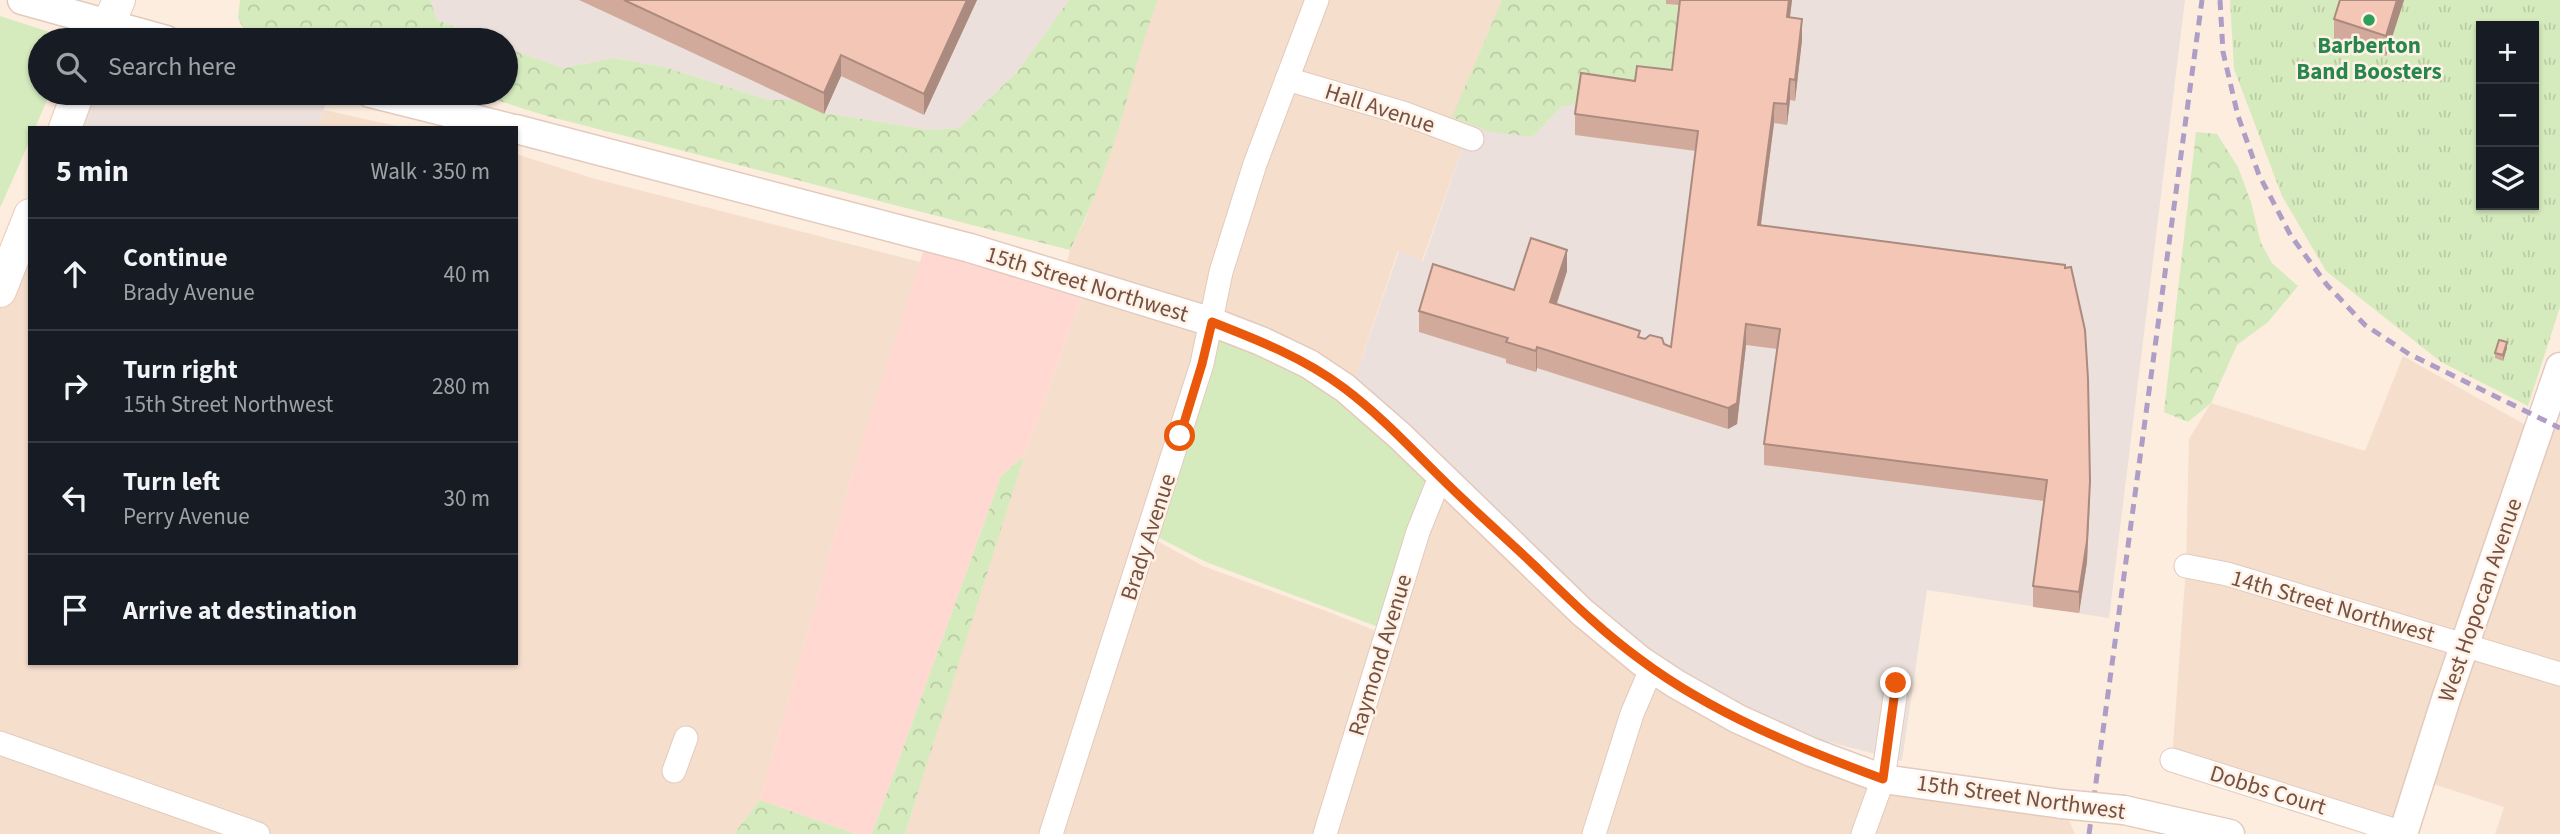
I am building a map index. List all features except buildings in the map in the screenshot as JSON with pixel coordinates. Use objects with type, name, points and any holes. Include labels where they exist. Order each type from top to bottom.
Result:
[{"type":"main road","points":[[66,126],[74,105]]},
{"type":"main road","points":[[0,291],[28,220]]},
{"type":"street","points":[[22,0],[129,28]]},
{"type":"street","name":"Brady Avenue","points":[[1051,834],[1202,364],[1221,272],[1255,164],[1317,0]]},
{"type":"street","name":"Hall Avenue","points":[[1287,79],[1403,113],[1472,139]]},
{"type":"street","points":[[418,105],[502,126]]},
{"type":"street","name":"15th Street Northwest","points":[[518,130],[960,245],[1212,322],[1261,341],[1309,364],[1345,388],[1400,436],[1582,612],[1651,667],[1738,719],[1811,752],[1883,779],[2124,810],[2230,834]]},
{"type":"street","name":"West Hopocan Avenue","points":[[2403,833],[2560,368]]},
{"type":"street","name":"Raymond Avenue","points":[[1325,834],[1418,533],[1440,477]]},
{"type":"street","name":"14th Street Northwest","points":[[2186,566],[2227,574],[2560,674]]},
{"type":"street","points":[[1594,834],[1651,667]]},
{"type":"street","points":[[1863,834],[1883,779],[1896,683]]},
{"type":"street","points":[[674,771],[686,738]]},
{"type":"street","points":[[0,743],[258,834]]},
{"type":"street","name":"Dobbs Court","points":[[2172,760],[2403,833]]},
{"type":"shaded area","points":[[430,0],[1069,0],[1018,71],[959,128],[928,130],[820,112],[795,100],[769,100],[664,67],[614,58],[563,68],[518,52],[518,28],[457,28],[437,20]]},
{"type":"shaded area","points":[[1158,0],[1502,0],[1453,116],[1471,124],[1422,261],[1398,251],[1353,384],[1066,267],[1070,250],[1086,218],[1122,117],[1144,33]]},
{"type":"shaded area","points":[[1666,0],[2185,0],[2109,618],[1927,590],[1902,761],[1806,736],[1701,688],[1590,603],[1353,384],[1399,251],[1423,261],[1471,124],[1487,131],[1546,123],[1562,106],[1681,6],[1666,4]]},
{"type":"shaded area","points":[[82,105],[326,105],[318,126],[73,126]]},
{"type":"shaded area","points":[[324,110],[397,126],[318,126]]},
{"type":"shaded area","points":[[518,155],[592,178],[920,262],[852,474],[760,800],[734,834],[0,834],[0,291],[28,242],[28,665],[518,665]]},
{"type":"shaded area","points":[[925,246],[1085,288],[1024,456],[1001,476],[872,834],[856,834],[760,800],[852,474]]},
{"type":"shaded area","points":[[1087,283],[1212,322],[1146,535],[1203,566],[1386,635],[1440,477],[1811,752],[2062,804],[2075,834],[905,834],[1015,481]]},
{"type":"shaded area","points":[[2403,356],[2538,432],[2543,421],[2560,428],[2560,834],[2495,834],[2504,807],[2421,780],[2403,833],[2172,760],[2186,566],[2189,439],[2211,403],[2365,451]]},
{"type":"green space","points":[[240,0],[430,0],[437,20],[457,28],[243,28],[238,18]]},
{"type":"green space","points":[[1069,0],[1158,0],[1106,166],[1070,250],[512,105],[518,105],[518,52],[563,68],[614,58],[664,67],[769,100],[795,100],[820,112],[928,130],[959,128],[1018,71]]},
{"type":"green space","points":[[1502,0],[1666,0],[1666,4],[1682,6],[1672,91],[1562,106],[1532,137],[1487,131],[1452,117]]},
{"type":"green space","points":[[2230,0],[2560,0],[2560,307],[2528,406],[2441,362],[2326,271],[2282,196],[2234,69]]},
{"type":"green space","points":[[0,16],[37,28],[28,28],[28,105],[45,105],[36,126],[28,126],[28,145],[0,208]]},
{"type":"green space","points":[[2196,132],[2217,134],[2238,167],[2251,202],[2261,243],[2272,263],[2298,286],[2268,322],[2237,345],[2211,403],[2188,422],[2164,412]]},
{"type":"green space","points":[[1216,330],[1306,370],[1434,477],[1381,628],[1206,562],[1150,533]]},
{"type":"green space","points":[[1024,456],[905,834],[872,834],[1001,476]]},
{"type":"green space","points":[[760,800],[856,834],[734,834]]},
{"type":"railway","points":[[2089,834],[2202,0]]},
{"type":"railway","points":[[2220,0],[2223,52],[2238,116],[2259,175],[2291,236],[2327,285],[2365,325],[2409,354],[2560,428]]},
{"type":"place","name":"Barberton Band Boosters","points":[[2369,20]]},
{"type":"route","points":[[1180,436],[1212,322],[1309,364],[1345,388],[1400,436],[1463,500],[1582,612],[1641,661],[1738,719],[1811,752],[1883,779],[1896,683]]}]
